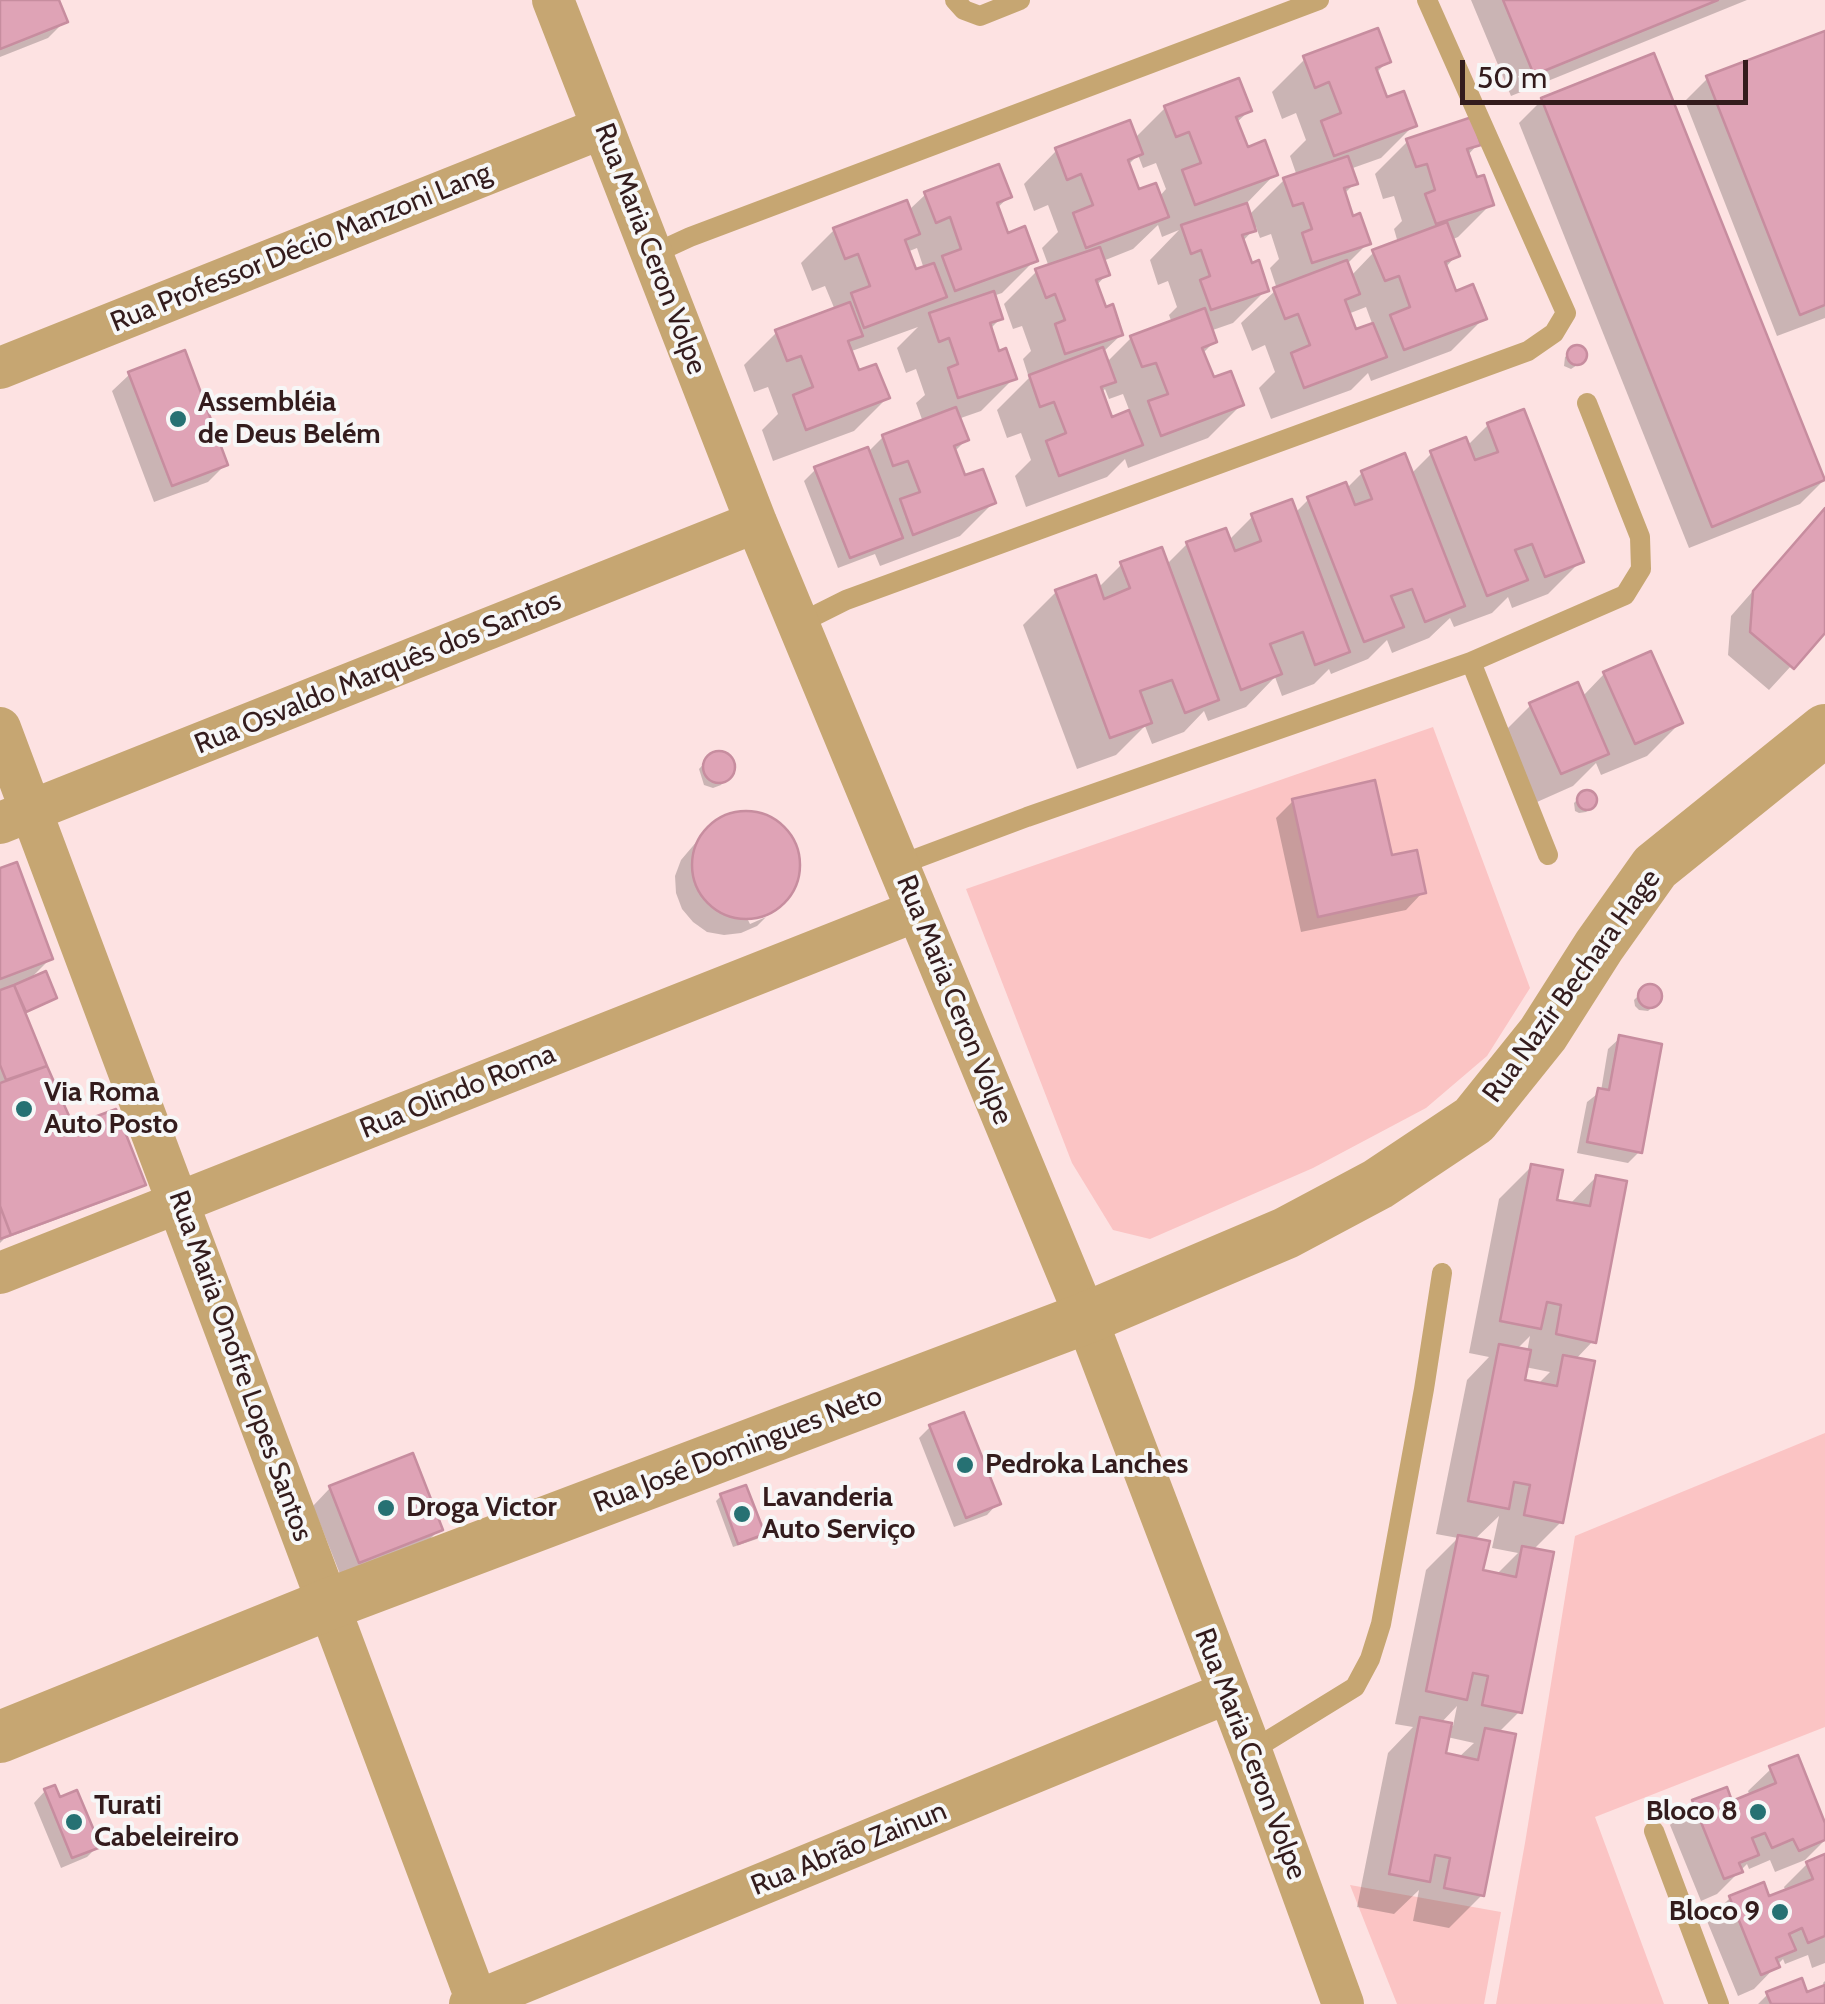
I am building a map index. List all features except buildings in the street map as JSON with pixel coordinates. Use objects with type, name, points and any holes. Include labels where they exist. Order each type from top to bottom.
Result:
[{"type":"street","name":"Rua Maria Ceron Volpe","points":[[554,0],[756,522],[1086,1318],[1343,2004]]},
{"type":"street","name":"Rua Professor Décio Manzoni Lang","points":[[0,368],[602,128]]},
{"type":"street","name":"Rua Osvaldo Marquês dos Santos","points":[[16,817],[756,522]]},
{"type":"street","name":"Rua Maria Onofre Lopes Santos","points":[[0,728],[16,817],[179,1202],[475,2003]]},
{"type":"street","name":"Rua Nazir Bechara Hage","points":[[1086,1318],[1286,1233],[1378,1184],[1474,1120],[1543,1034],[1655,867],[1825,730]]},
{"type":"street","name":"Rua Olindo Roma","points":[[0,1273],[916,911]]},
{"type":"street","name":"Rua José Domingues Neto","points":[[0,1737],[329,1604],[1086,1318]]},
{"type":"street","name":"Rua Abrão Zainun","points":[[475,2003],[1228,1694]]},
{"type":"lane","points":[[955,0],[964,10],[980,16],[1020,0]]},
{"type":"lane","points":[[654,254],[690,236],[1320,0]]},
{"type":"lane","points":[[800,623],[846,600],[1528,351],[1554,333],[1566,313],[1427,0]]},
{"type":"lane","points":[[899,865],[1472,662],[1625,594],[1641,569],[1640,537],[1587,403]]},
{"type":"lane","points":[[1472,662],[1548,854]]},
{"type":"lane","points":[[1251,1751],[1355,1687],[1370,1659],[1384,1606],[1442,1273]]},
{"type":"lane","points":[[1654,1832],[1719,2004]]},
{"type":"shaded area","points":[[1433,727],[1530,988],[1487,1056],[1426,1108],[1313,1168],[1150,1239],[1113,1230],[1072,1163],[966,889]]},
{"type":"shaded area","points":[[1825,1433],[1825,1727],[1595,1817],[1664,2004],[1496,2004],[1575,1536]]},
{"type":"shaded area","points":[[1350,1885],[1501,1912],[1484,2004],[1397,2004]]},
{"type":"place","name":"Assembléia de Deus Belém","points":[[178,419]]},
{"type":"place","name":"Via Roma Auto Posto","points":[[24,1109]]},
{"type":"place","name":"Pedroka Lanches","points":[[965,1465]]},
{"type":"place","name":"Droga Victor","points":[[386,1508]]},
{"type":"place","name":"Lavanderia Auto Serviço","points":[[742,1514]]},
{"type":"place","name":"Bloco 8","points":[[1758,1812]]},
{"type":"place","name":"Turati Cabeleireiro","points":[[74,1822]]},
{"type":"place","name":"Bloco 9","points":[[1780,1912]]}]
